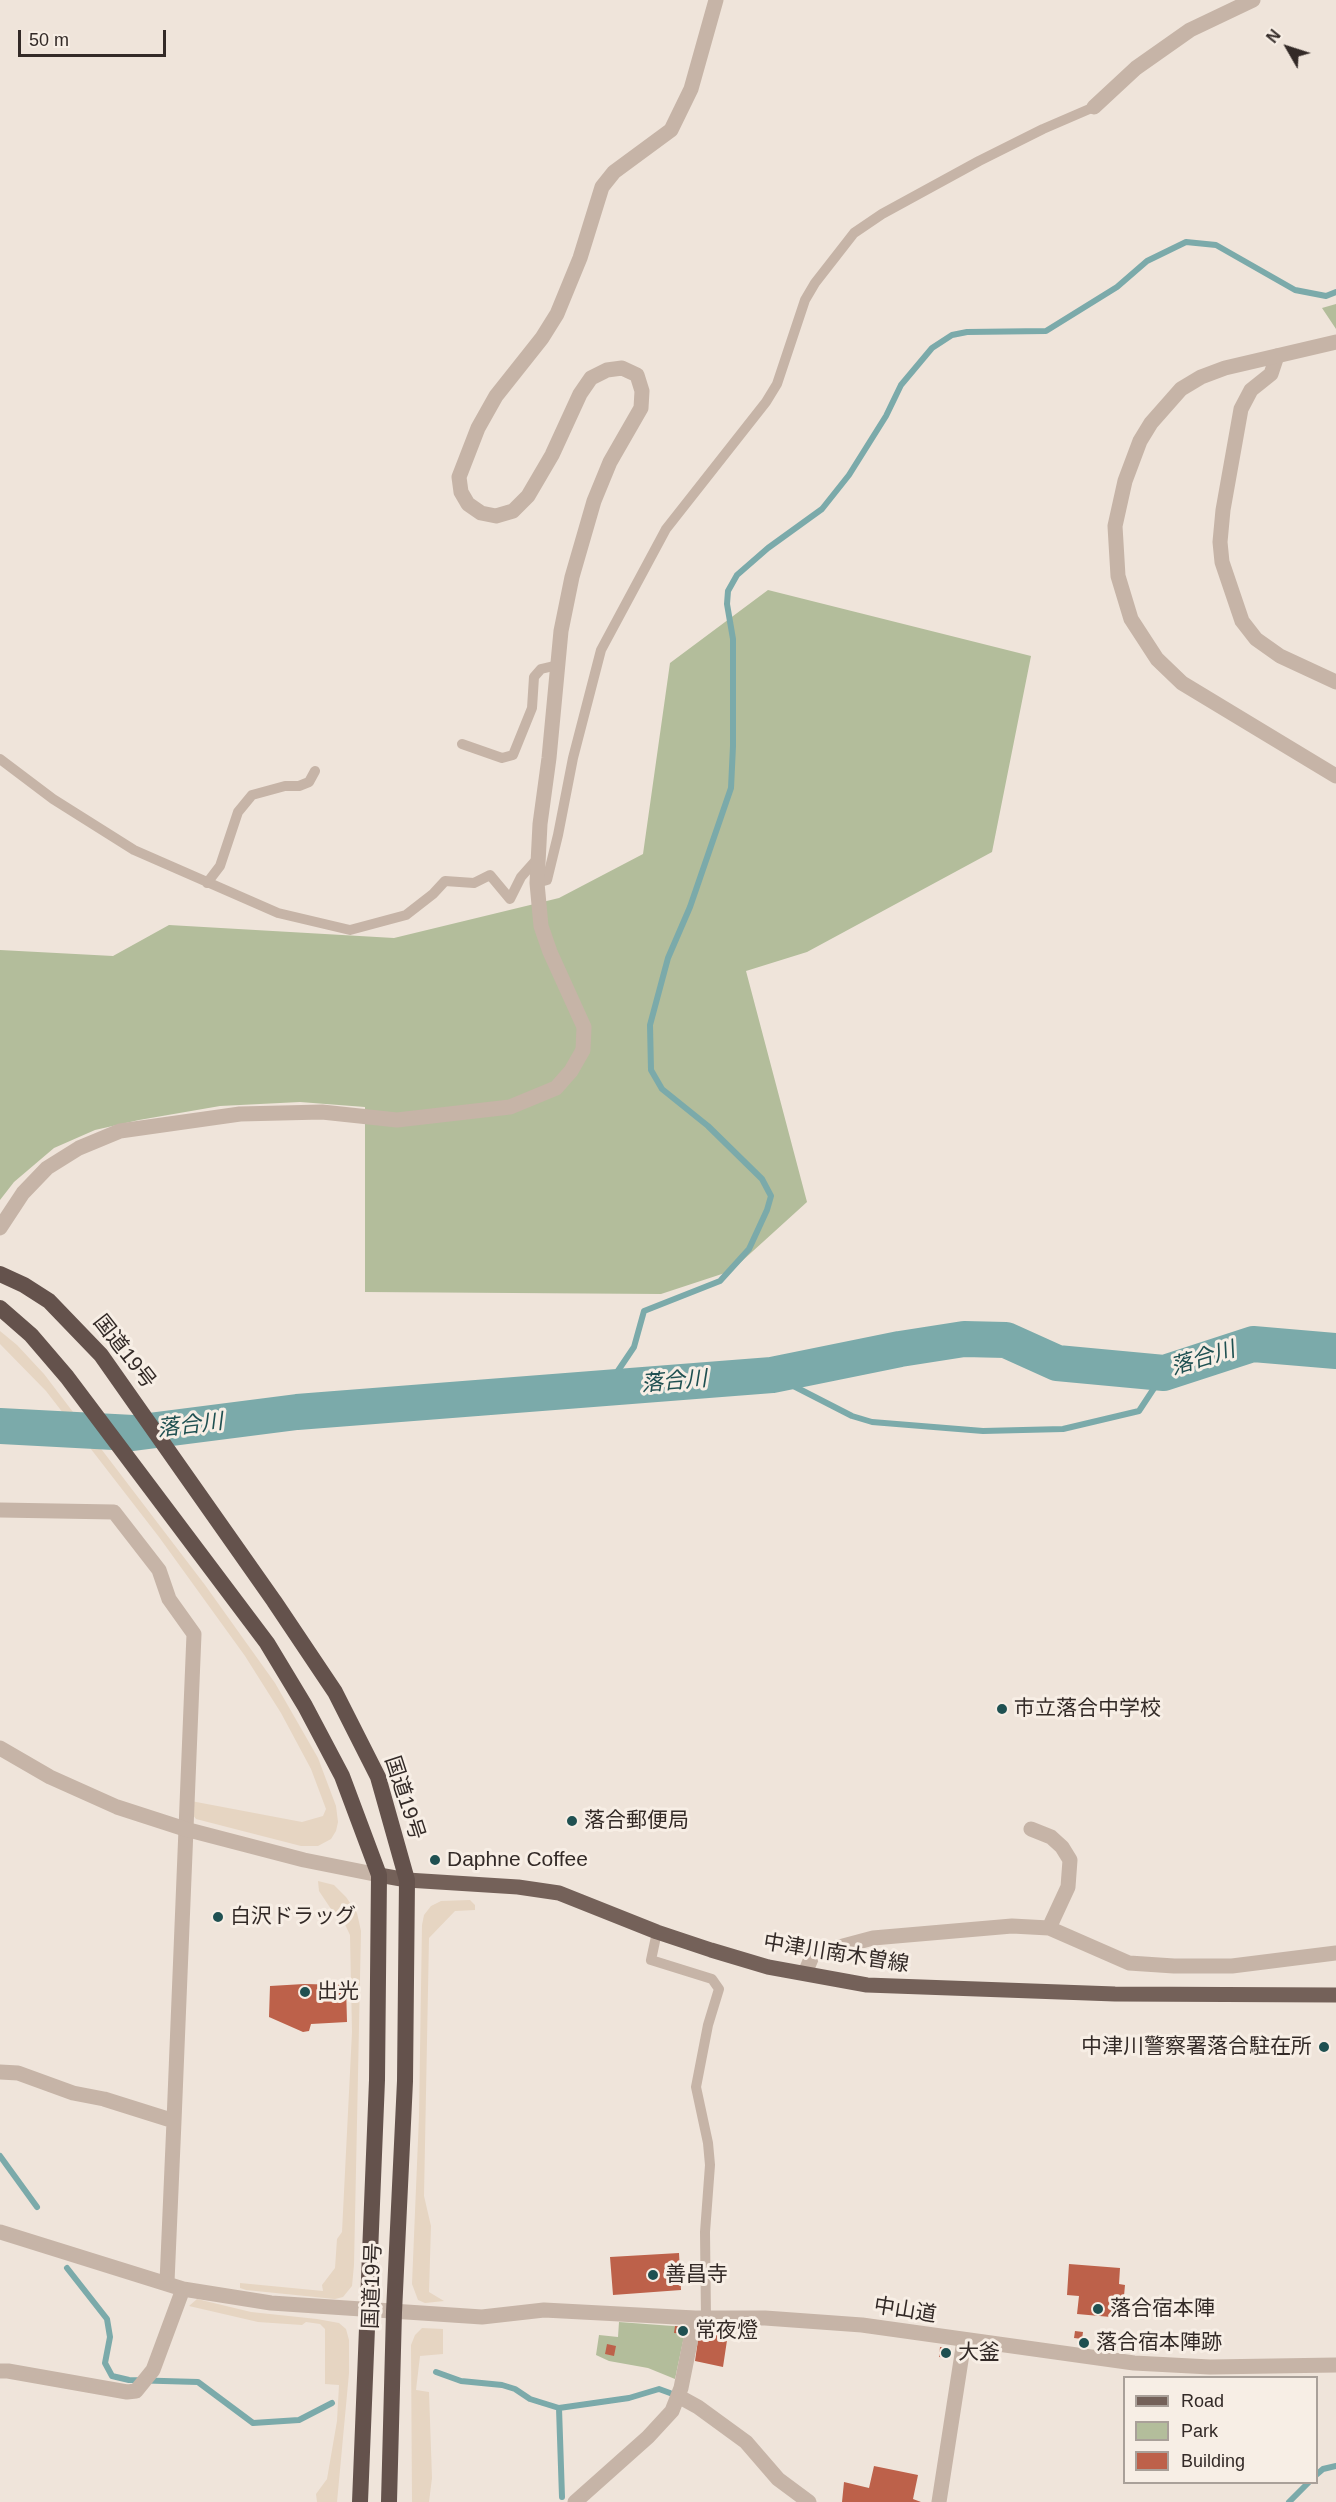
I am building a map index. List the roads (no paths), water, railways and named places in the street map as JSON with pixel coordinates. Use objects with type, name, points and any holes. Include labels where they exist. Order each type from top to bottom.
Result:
[{"type":"highway","name":"国道19号","points":[[0,1274],[24,1285],[49,1301],[101,1355],[335,1692],[378,1777],[407,1880],[405,2081],[394,2312],[389,2502]]},
{"type":"highway","name":"国道19号","points":[[0,1308],[32,1335],[68,1377],[150,1490],[267,1643],[305,1706],[342,1776],[379,1875],[377,2080],[360,2502]]},
{"type":"main road","name":"中津川南木曽線","points":[[379,1875],[407,1880],[518,1887],[559,1893],[657,1932],[768,1967],[867,1985],[1115,1994],[1336,1995]]},
{"type":"street","points":[[0,1228],[23,1193],[47,1168],[79,1148],[120,1131],[240,1114],[322,1112],[397,1120],[510,1107],[556,1088],[572,1071],[583,1050],[584,1027],[550,952],[541,926],[537,859],[561,631],[572,577],[594,501],[610,462],[641,408],[642,391],[637,375],[622,368],[607,370],[591,378],[580,394],[552,455],[528,495],[513,511],[496,516],[481,513],[468,504],[461,492],[459,477],[478,428],[495,396],[542,338],[557,314],[580,258],[602,187],[614,172],[671,130],[691,89],[716,0]]},
{"type":"street","points":[[1094,107],[1136,68],[1190,30],[1253,0]]},
{"type":"street","points":[[1336,342],[1225,368],[1201,377],[1181,390],[1151,423],[1132,460],[1115,526],[1118,576],[1131,619],[1157,659],[1182,683],[1336,776]]},
{"type":"street","points":[[1277,356],[1271,374],[1251,390],[1242,409],[1223,510],[1220,542],[1222,562],[1242,621],[1256,639],[1280,656],[1336,682]]},
{"type":"street","points":[[0,1510],[114,1512],[159,1570],[169,1599],[194,1634],[167,2282]]},
{"type":"street","points":[[0,1748],[50,1777],[117,1807],[185,1829],[304,1860],[379,1875]]},
{"type":"street","points":[[1031,1829],[1051,1837],[1062,1846],[1070,1860],[1068,1887],[1049,1929]]},
{"type":"street","points":[[805,1974],[813,1954],[873,1938],[1012,1926],[1049,1929],[1129,1963],[1232,1966],[1336,1953]]},
{"type":"street","points":[[0,2072],[18,2073],[73,2093],[104,2099],[174,2121]]},
{"type":"street","name":"中山道","points":[[0,2232],[167,2282],[183,2289],[271,2304],[482,2317],[544,2310],[701,2318],[765,2318],[862,2325],[1134,2363],[1210,2367],[1336,2365]]},
{"type":"street","points":[[0,2371],[8,2370],[127,2392],[136,2391],[150,2373],[183,2289]]},
{"type":"street","points":[[575,2502],[648,2437],[672,2411],[701,2318]]},
{"type":"street","points":[[939,2502],[964,2341]]},
{"type":"street","points":[[678,2396],[698,2407],[746,2442],[778,2479],[803,2500]]},
{"type":"lane","points":[[537,883],[547,879],[573,758],[601,650],[666,529],[766,402],[777,384],[814,283],[854,233],[882,214],[988,157],[1094,107]]},
{"type":"lane","points":[[462,744],[502,758],[513,755],[532,708],[534,677],[542,669],[558,665]]},
{"type":"lane","points":[[0,759],[52,799],[134,850],[278,913],[350,930],[406,915],[433,894],[445,881],[474,883],[490,875],[510,899],[521,877],[537,859]]},
{"type":"lane","points":[[207,883],[220,866],[238,812],[252,795],[285,786],[299,786],[309,782],[315,771]]},
{"type":"lane","points":[[657,1932],[651,1960],[712,1979],[719,1989],[708,2025],[696,2087],[708,2143],[710,2165],[701,2318]]},
{"type":"waterway","points":[[607,1387],[634,1347],[644,1311],[720,1281],[749,1249],[771,1196],[762,1179],[708,1126],[662,1089],[651,1070],[650,1025],[668,958],[690,907],[731,788],[733,639],[727,604],[728,591],[737,575],[768,548],[822,509],[849,475],[886,416],[901,385],[932,348],[952,335],[967,332],[1046,331],[1117,287],[1147,261],[1186,242],[1216,245],[1295,290],[1326,296],[1336,292]]},
{"type":"waterway","name":"落合川","points":[[0,1426],[133,1433],[297,1412],[772,1375],[900,1349],[964,1339],[1006,1340],[1057,1363],[1164,1373],[1253,1344],[1336,1351]]},
{"type":"waterway","points":[[772,1375],[852,1416],[872,1422],[983,1431],[1063,1429],[1139,1411],[1164,1373]]},
{"type":"waterway","points":[[0,2156],[37,2207]]},
{"type":"waterway","points":[[67,2268],[107,2319],[110,2337],[105,2363],[112,2376],[129,2380],[198,2382],[253,2423],[299,2420],[332,2403]]},
{"type":"waterway","points":[[436,2372],[461,2381],[502,2385],[515,2389],[530,2399],[559,2408],[629,2398],[659,2389],[670,2393]]},
{"type":"waterway","points":[[559,2408],[562,2497]]},
{"type":"waterway","points":[[1318,2473],[1323,2469],[1336,2466]]},
{"type":"waterway","points":[[1289,2502],[1307,2484]]},
{"type":"place","name":"市立落合中学校","points":[[1002,1709]]},
{"type":"place","name":"落合郵便局","points":[[572,1821]]},
{"type":"place","name":"Daphne Coffee","points":[[435,1860]]},
{"type":"place","name":"白沢ドラッグ","points":[[218,1917]]},
{"type":"place","name":"出光","points":[[305,1992]]},
{"type":"place","name":"中津川警察署落合駐在所","points":[[1324,2047]]},
{"type":"place","name":"善昌寺","points":[[653,2275]]},
{"type":"place","name":"落合宿本陣","points":[[1098,2309]]},
{"type":"place","name":"常夜燈","points":[[683,2331]]},
{"type":"place","name":"落合宿本陣跡","points":[[1084,2343]]},
{"type":"place","name":"大釜","points":[[946,2353]]}]
